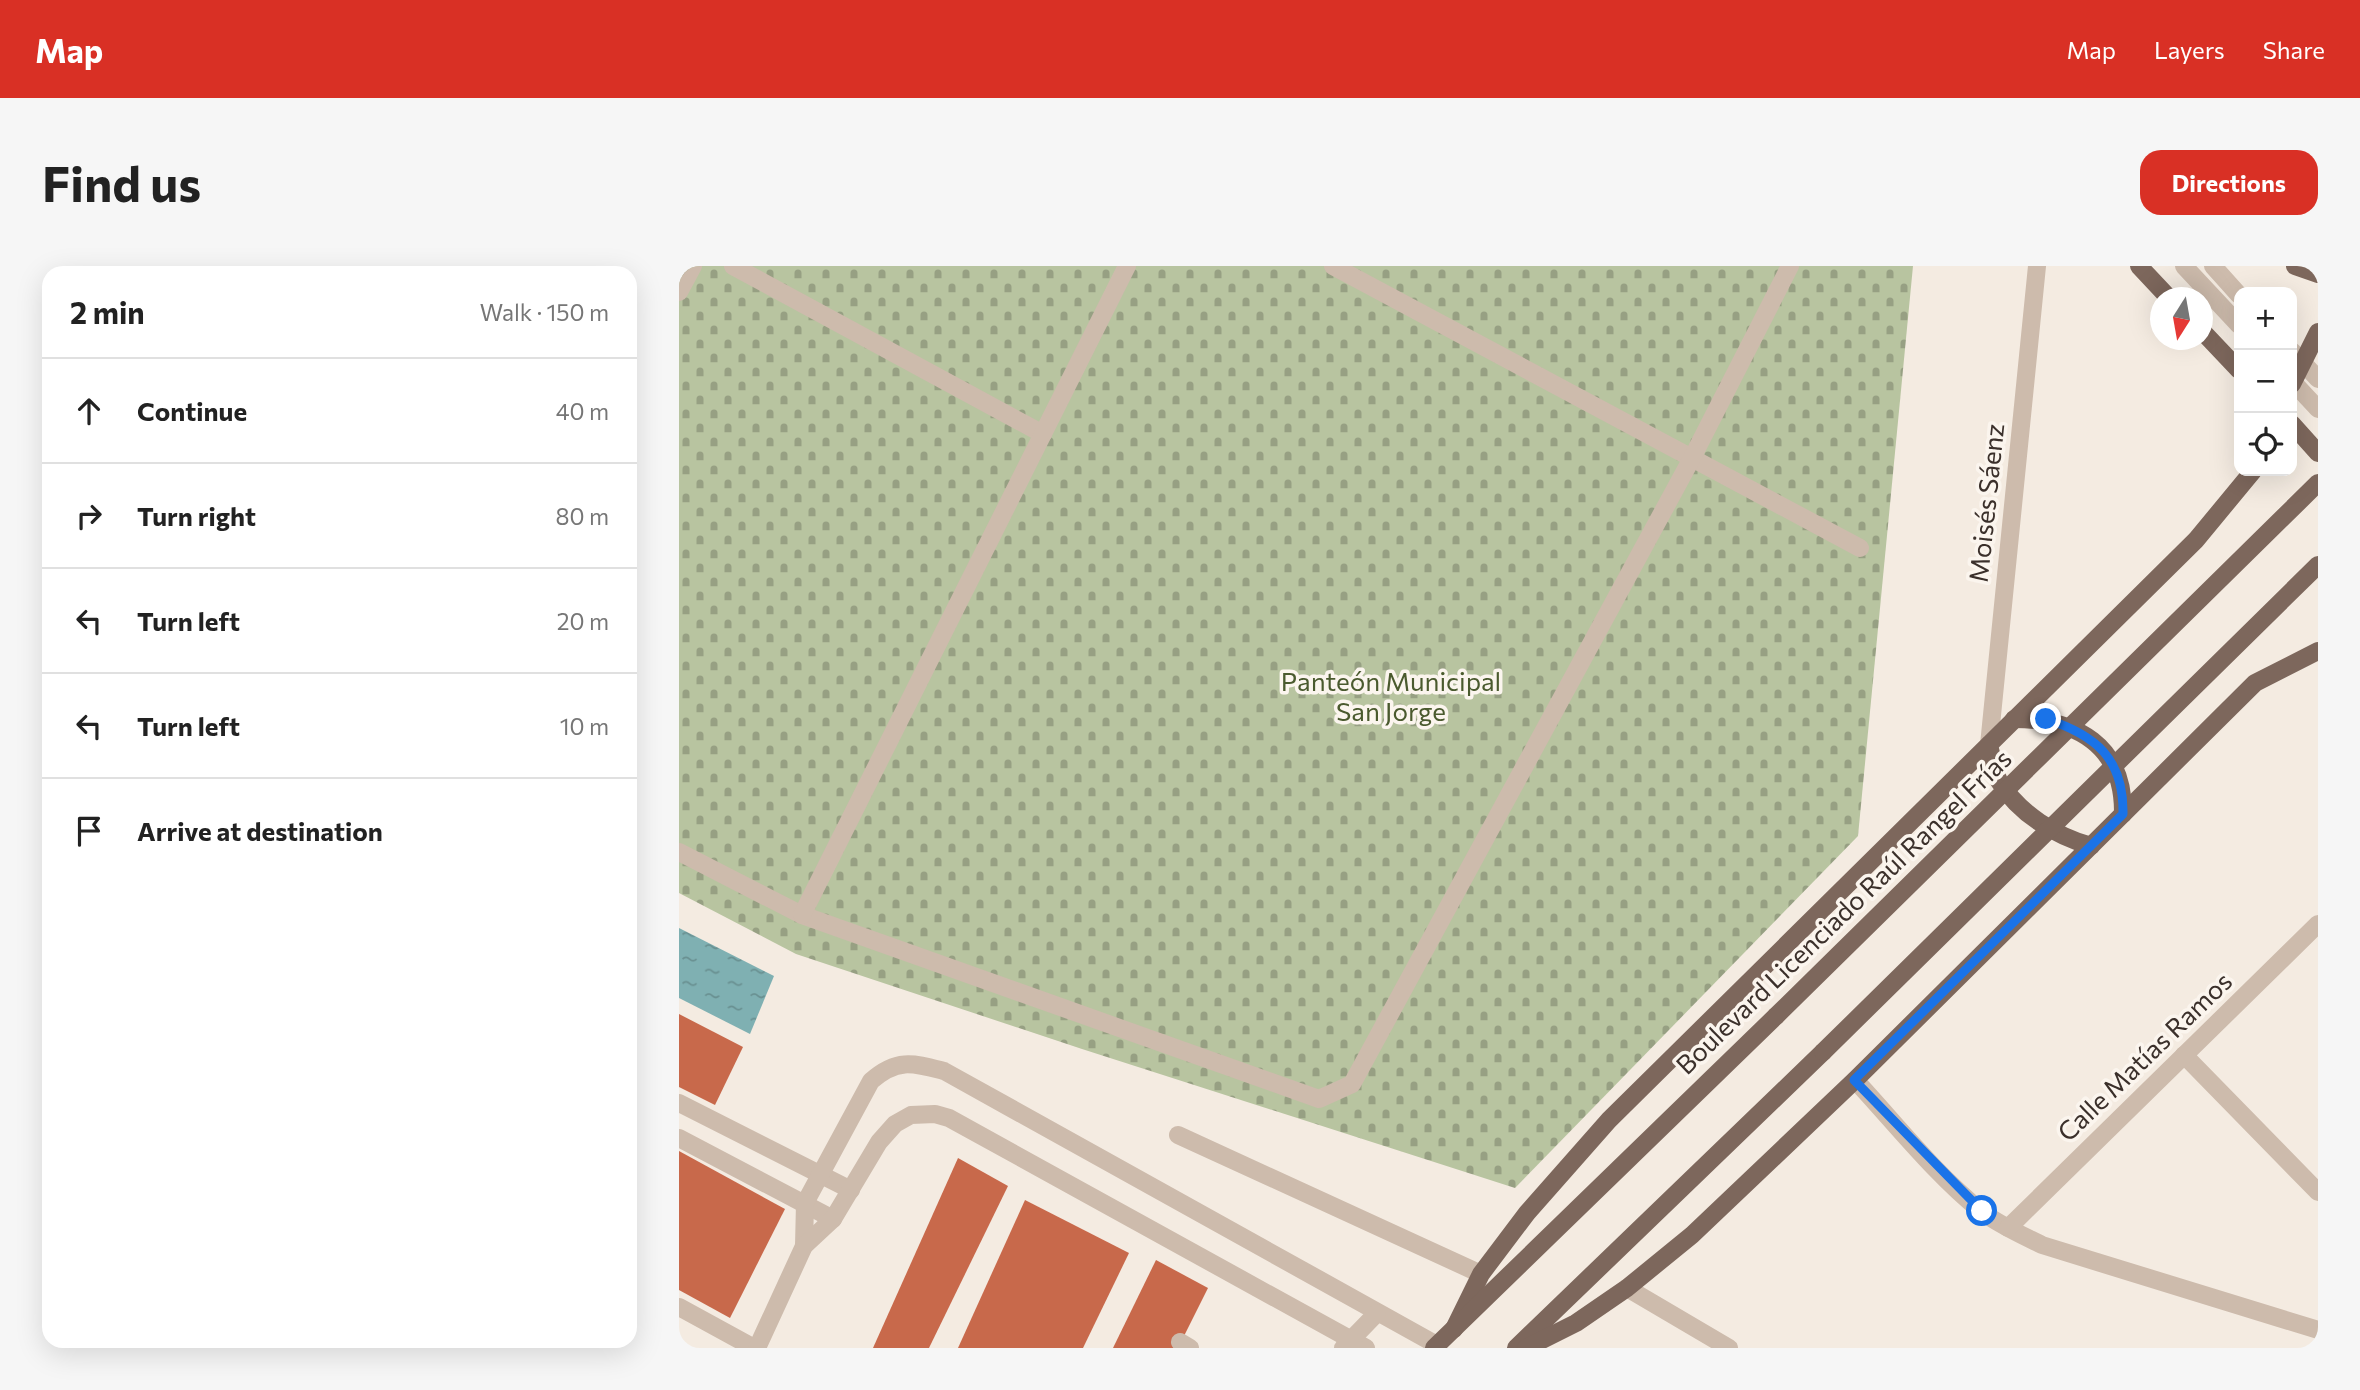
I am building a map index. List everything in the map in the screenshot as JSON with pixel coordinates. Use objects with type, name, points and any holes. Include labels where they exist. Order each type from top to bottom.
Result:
[{"type":"main road","points":[[2139,266],[2159,287]]},
{"type":"main road","points":[[2295,266],[2318,274]]},
{"type":"main road","points":[[2297,356],[2318,332]]},
{"type":"main road","points":[[2213,343],[2234,365]]},
{"type":"main road","points":[[2297,430],[2318,453]]},
{"type":"main road","points":[[1454,1329],[1481,1274],[1527,1213],[1609,1120],[2196,540],[2249,476]]},
{"type":"main road","name":"Boulevard Licenciado Raúl Rangel Frías","points":[[1436,1347],[2318,483]]},
{"type":"main road","points":[[1515,1348],[1823,1052],[2318,565]]},
{"type":"main road","points":[[1526,1348],[1576,1323],[1627,1288],[1692,1235],[1854,1080],[2255,683],[2318,652]]},
{"type":"main road","points":[[2014,719],[2046,719],[2068,726],[2097,742],[2123,788],[2123,814]]},
{"type":"main road","points":[[1989,745],[1999,781],[2032,816],[2063,838],[2091,846]]},
{"type":"street","points":[[679,292],[693,266]]},
{"type":"street","points":[[733,266],[1043,434]]},
{"type":"street","points":[[802,915],[1127,266]]},
{"type":"street","points":[[1333,266],[1860,548]]},
{"type":"street","points":[[679,852],[802,915],[1319,1099],[1352,1084],[1692,458],[1790,266]]},
{"type":"street","name":"Moisés Sáenz","points":[[1989,745],[2038,266]]},
{"type":"street","points":[[2184,266],[2234,320]]},
{"type":"street","points":[[2213,266],[2234,289]]},
{"type":"street","points":[[2297,356],[2318,379]]},
{"type":"street","points":[[2297,387],[2318,409]]},
{"type":"street","name":"Calle Matías Ramos","points":[[2008,1228],[2318,923]]},
{"type":"street","points":[[2185,1055],[2318,1192]]},
{"type":"street","points":[[804,1246],[805,1203],[871,1081],[885,1069],[911,1062],[944,1071],[1436,1347]]},
{"type":"street","points":[[1854,1080],[1953,1185],[1982,1211],[2008,1228],[2042,1245],[2318,1330]]},
{"type":"street","points":[[679,1103],[851,1190]]},
{"type":"street","points":[[679,1307],[756,1348],[804,1246],[833,1219],[879,1142],[895,1124],[911,1115],[936,1114],[949,1118],[1150,1227],[1354,1345],[1377,1312]]},
{"type":"street","points":[[1178,1135],[1481,1274]]},
{"type":"street","points":[[679,1138],[833,1219]]},
{"type":"street","points":[[1627,1288],[1730,1348]]},
{"type":"green space","name":"Panteón Municipal San Jorge","points":[[679,266],[1913,266],[1858,836],[1515,1188],[796,954],[679,893]]},
{"type":"water","points":[[679,928],[774,976],[750,1034],[679,998]]},
{"type":"building","points":[[679,1014],[743,1047],[715,1105],[679,1087]]},
{"type":"building","points":[[679,1151],[785,1209],[730,1318],[679,1290]]},
{"type":"building","points":[[958,1158],[1008,1186],[929,1348],[873,1348]]},
{"type":"building","points":[[1025,1200],[1129,1253],[1083,1348],[958,1348]]},
{"type":"building","points":[[1156,1260],[1208,1288],[1178,1348],[1113,1348]]},
{"type":"route","points":[[1982,1211],[1953,1185],[1854,1080],[2123,814],[2123,788],[2112,764],[2097,742],[2068,726],[2046,719]]}]
